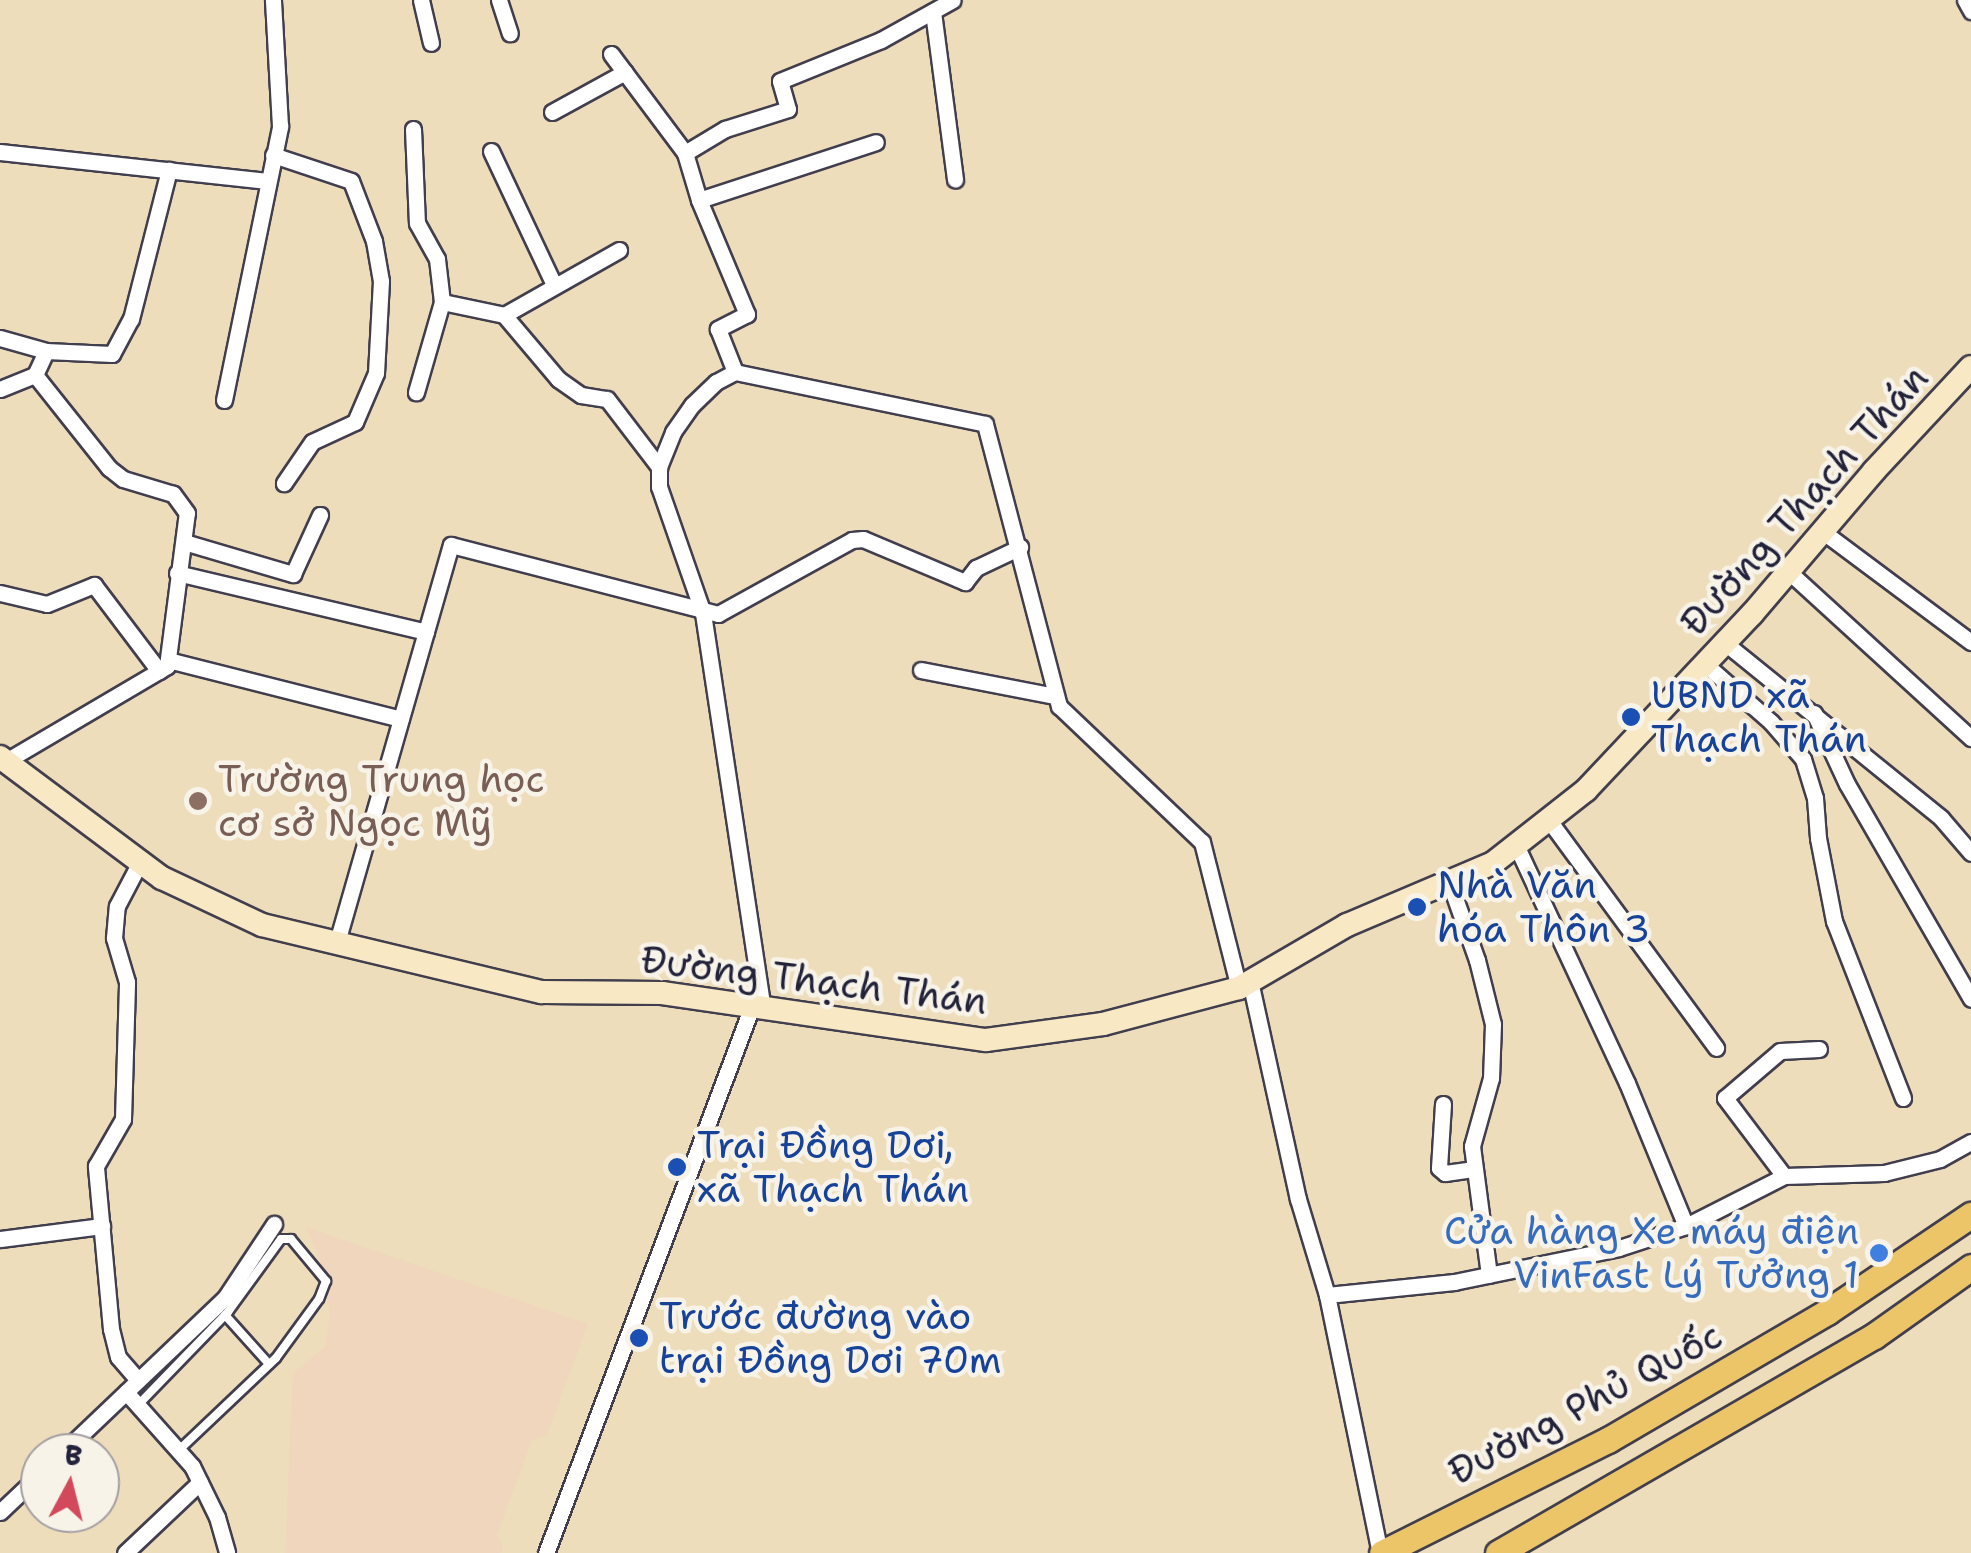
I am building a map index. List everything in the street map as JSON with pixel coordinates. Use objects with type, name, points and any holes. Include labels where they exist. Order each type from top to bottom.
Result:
[{"type":"main road","name":"Đường Phủ Quốc","points":[[1381,1553],[1608,1440],[1868,1284],[1971,1215]]},
{"type":"main road","points":[[1498,1553],[1892,1323],[1971,1267]]},
{"type":"main road","points":[[1868,1284],[1892,1323]]},
{"type":"street","points":[[224,400],[280,126],[273,0]]},
{"type":"street","points":[[421,0],[432,43]]},
{"type":"street","points":[[499,0],[510,32]]},
{"type":"street","points":[[685,152],[725,130],[788,110],[780,81],[882,40],[954,0]]},
{"type":"street","points":[[1965,0],[1971,11]]},
{"type":"street","points":[[933,12],[955,180]]},
{"type":"street","points":[[611,54],[685,152],[699,200],[747,314],[718,329],[735,372]]},
{"type":"street","points":[[552,112],[625,72]]},
{"type":"street","points":[[413,129],[417,224],[437,259],[442,302],[416,392]]},
{"type":"street","points":[[699,200],[876,142]]},
{"type":"street","points":[[491,151],[554,285]]},
{"type":"street","points":[[0,152],[267,181]]},
{"type":"street","points":[[273,155],[351,181],[374,241],[382,281],[376,373],[365,400],[354,422],[312,442],[284,483]]},
{"type":"street","points":[[0,338],[46,351],[112,354],[132,319],[169,170]]},
{"type":"street","points":[[504,315],[618,250]]},
{"type":"street","points":[[442,302],[504,315],[558,378],[581,395],[607,399],[659,467]]},
{"type":"street","points":[[0,389],[34,375],[46,351]]},
{"type":"street","name":"Đường Thạch Thán","points":[[3,759],[162,878],[262,924],[542,992],[662,993],[986,1040],[1103,1024],[1244,985],[1346,925],[1493,862],[1586,790],[1725,643],[1971,367]]},
{"type":"street","points":[[546,1553],[757,1009],[703,613],[659,487],[659,467],[673,432],[692,405],[716,382],[735,372],[985,424],[1020,547],[1055,696],[1067,716],[1202,842],[1327,1295],[1381,1553]]},
{"type":"street","points":[[34,375],[109,468],[124,479],[173,494],[188,513],[163,666]]},
{"type":"street","points":[[184,542],[293,574],[320,514]]},
{"type":"street","points":[[1822,532],[1971,642]]},
{"type":"street","points":[[337,942],[451,545],[703,613],[728,612],[852,540],[863,539],[965,582],[976,568],[1020,547]]},
{"type":"street","points":[[176,572],[426,632]]},
{"type":"street","points":[[1788,572],[1971,738]]},
{"type":"street","points":[[0,593],[48,604],[94,585],[163,666],[401,719]]},
{"type":"street","points":[[1725,643],[1941,818],[1971,854]]},
{"type":"street","points":[[1705,664],[1770,722],[1803,759],[1815,798],[1818,838],[1834,921],[1904,1098]]},
{"type":"street","points":[[3,759],[163,666]]},
{"type":"street","points":[[921,670],[1055,696]]},
{"type":"street","points":[[1814,713],[1847,784],[1971,999]]},
{"type":"street","points":[[1548,819],[1716,1048]]},
{"type":"street","points":[[1516,844],[1686,1226]]},
{"type":"street","points":[[138,1380],[118,1357],[96,1166],[123,1119],[127,982],[114,938],[117,906],[140,862]]},
{"type":"street","points":[[1449,882],[1477,960],[1493,1024],[1490,1078],[1472,1146],[1490,1275]]},
{"type":"street","points":[[1784,1176],[1725,1098],[1780,1051],[1820,1049]]},
{"type":"street","points":[[1444,1104],[1439,1168],[1445,1173],[1474,1169]]},
{"type":"street","points":[[1327,1295],[1490,1275],[1619,1248],[1686,1226],[1784,1176],[1884,1173],[1940,1159],[1971,1142]]},
{"type":"street","points":[[83,1433],[224,1298],[274,1224]]},
{"type":"street","points":[[0,1239],[102,1226]]},
{"type":"street","points":[[126,1392],[200,1482],[227,1553]]},
{"type":"street","points":[[125,1553],[200,1482]]},
{"type":"street","points":[[0,1512],[20,1493]]},
{"type":"lane","points":[[138,1406],[225,1316],[281,1239],[291,1239],[326,1281],[319,1299],[269,1364],[178,1451]]},
{"type":"lane","points":[[225,1316],[269,1364]]},
{"type":"shaded area","points":[[306,1227],[588,1324],[547,1435],[532,1440],[497,1535],[503,1547],[501,1553],[285,1553],[293,1373],[325,1347],[330,1316],[325,1273]]},
{"type":"place","name":"UBND xã Thạch Thán","points":[[1631,717]]},
{"type":"place","name":"Trường Trung học cơ sở Ngọc Mỹ","points":[[198,801]]},
{"type":"place","name":"Nhà Văn hóa Thôn 3","points":[[1417,907]]},
{"type":"place","name":"Trại Đồng Dơi, xã Thạch Thán","points":[[677,1167]]},
{"type":"place","name":"Cửa hàng Xe máy điện VinFast Lý Tưởng 1","points":[[1879,1253]]},
{"type":"place","name":"Trước đường vào trại Đồng Dơi 70m","points":[[639,1338]]}]
